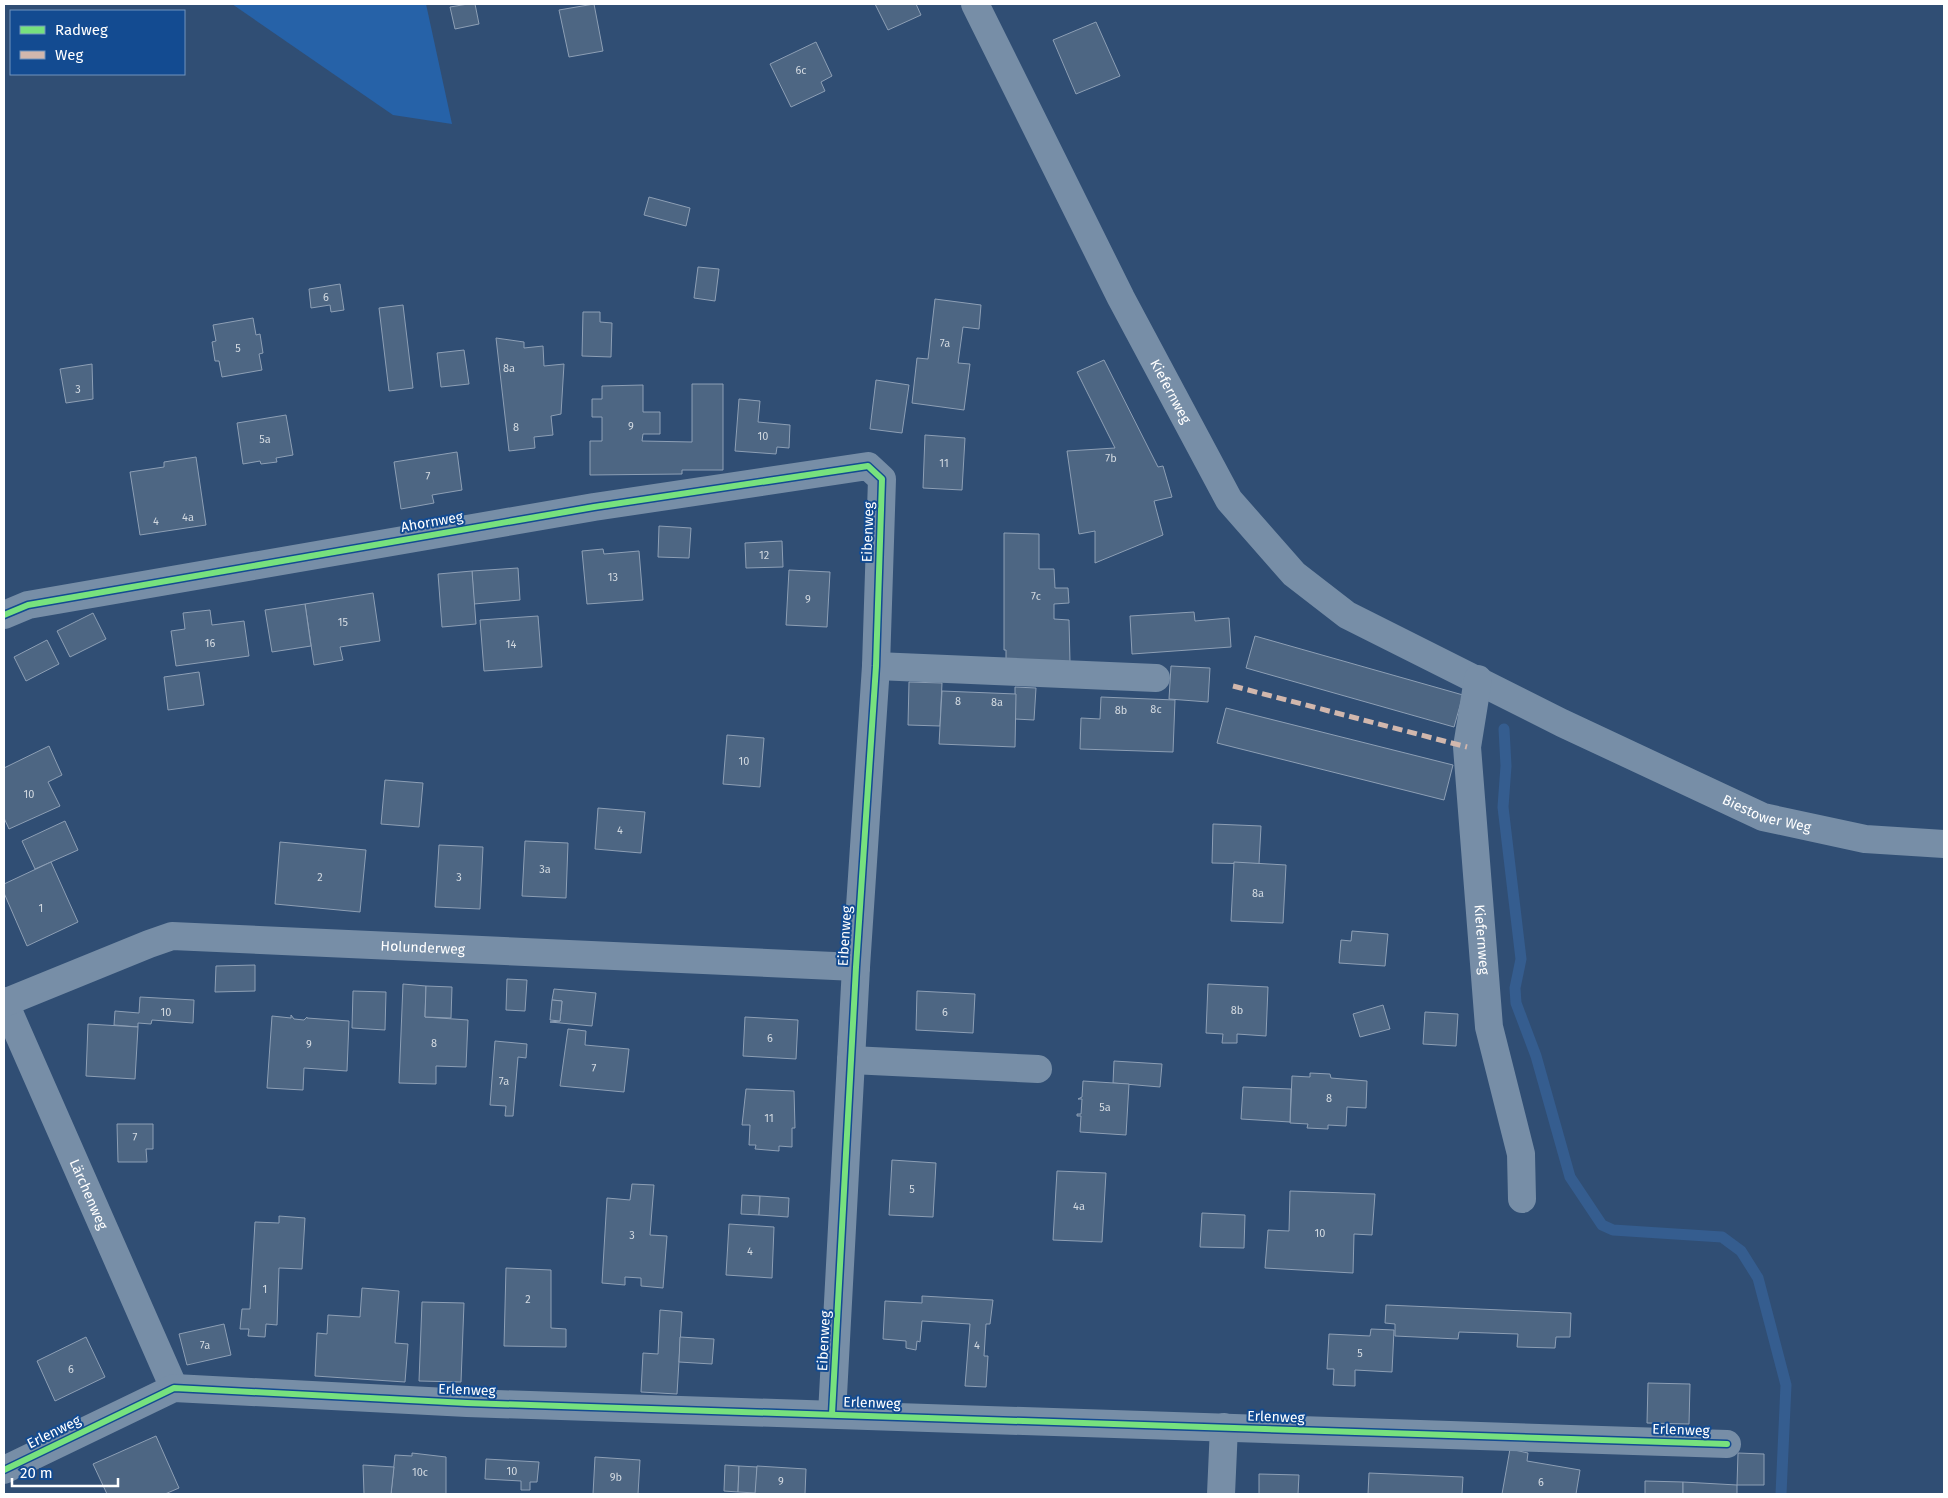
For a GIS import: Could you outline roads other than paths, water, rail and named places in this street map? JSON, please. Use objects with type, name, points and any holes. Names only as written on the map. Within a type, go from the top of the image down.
[{"type":"street","name":"Kiefernweg","points":[[975,4],[1121,298],[1229,500],[1294,574],[1347,615],[1599,740]]},
{"type":"street","name":"Ahornweg","points":[[4,615],[28,605],[227,570],[594,507],[868,466]]},
{"type":"street","name":"Eibenweg","points":[[832,1414],[856,967],[876,666],[882,479],[868,466]]},
{"type":"street","points":[[876,666],[1156,678]]},
{"type":"street","name":"Kiefernweg","points":[[1478,679],[1466,747],[1489,1027],[1521,1154],[1522,1199]]},
{"type":"street","name":"Biestower Weg","points":[[1599,740],[1763,817],[1865,839],[1944,844]]},
{"type":"street","name":"Holunderweg","points":[[4,1002],[172,936],[856,967]]},
{"type":"street","name":"Lärchenweg","points":[[4,1002],[174,1388]]},
{"type":"street","points":[[851,1060],[1038,1069]]},
{"type":"street","name":"Erlenweg","points":[[4,1470],[174,1388],[467,1403],[1727,1444]]},
{"type":"street","points":[[1221,1494],[1224,1427]]},
{"type":"waterway","points":[[1504,729],[1506,766],[1503,807],[1521,959],[1515,988],[1516,1003],[1536,1056],[1570,1177],[1602,1225],[1613,1230],[1722,1237],[1741,1251],[1758,1278],[1786,1385],[1781,1494]]}]
